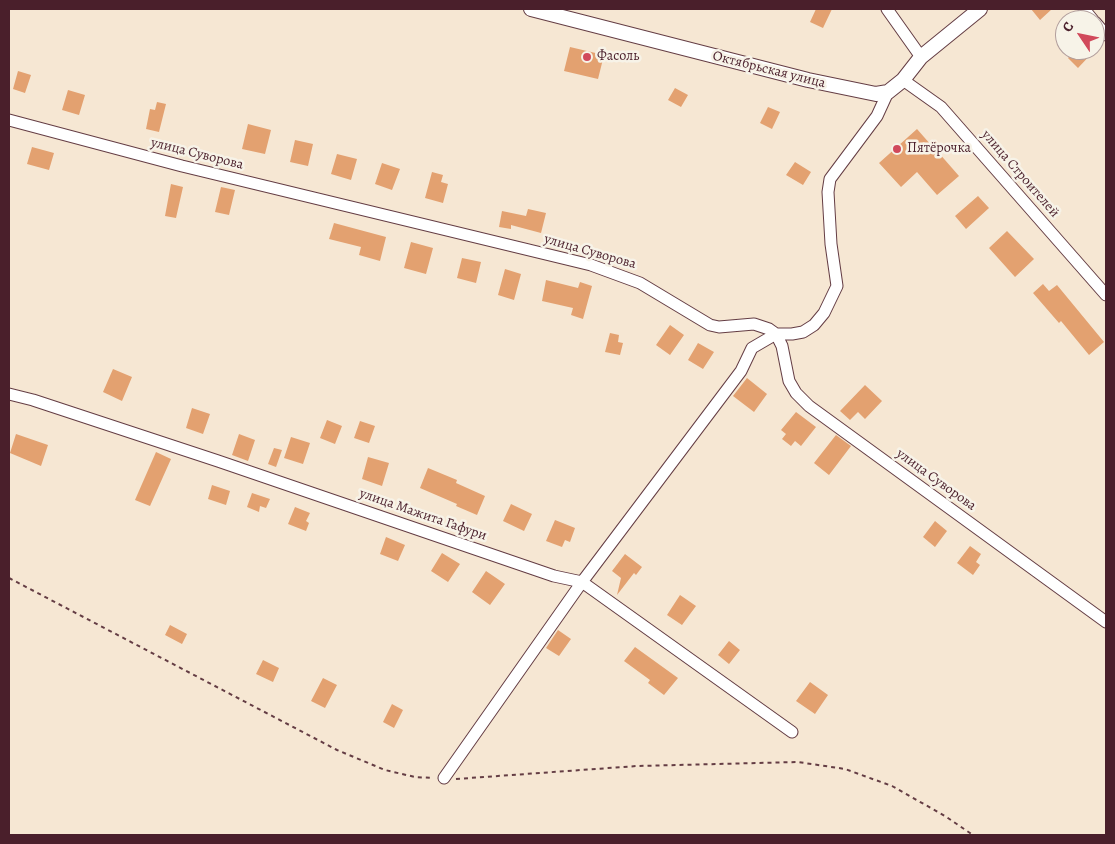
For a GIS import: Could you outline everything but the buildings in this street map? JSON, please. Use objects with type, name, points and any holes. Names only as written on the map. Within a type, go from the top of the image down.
[{"type":"street","name":"Октябрьская улица","points":[[531,9],[808,80],[876,94],[888,92]]},
{"type":"street","points":[[886,9],[921,57]]},
{"type":"street","points":[[444,778],[582,582],[741,371],[752,348],[776,334],[803,332],[814,325],[824,313],[837,286],[831,244],[828,198],[830,179],[877,116],[888,92],[903,80],[921,57],[980,9]]},
{"type":"street","name":"улица Строителей","points":[[903,80],[941,107],[1106,295]]},
{"type":"street","name":"улица Суворова","points":[[9,120],[182,166],[591,266],[640,282],[710,325],[719,327],[754,324],[770,329],[776,334],[785,358],[789,381],[796,393],[808,406],[1106,622]]},
{"type":"street","name":"улица Мажита Гафури","points":[[9,394],[34,400],[218,461],[554,576],[582,582],[792,732]]},
{"type":"place","name":"Фасоль","points":[[587,57]]},
{"type":"place","name":"Пятёрочка","points":[[897,149]]}]
